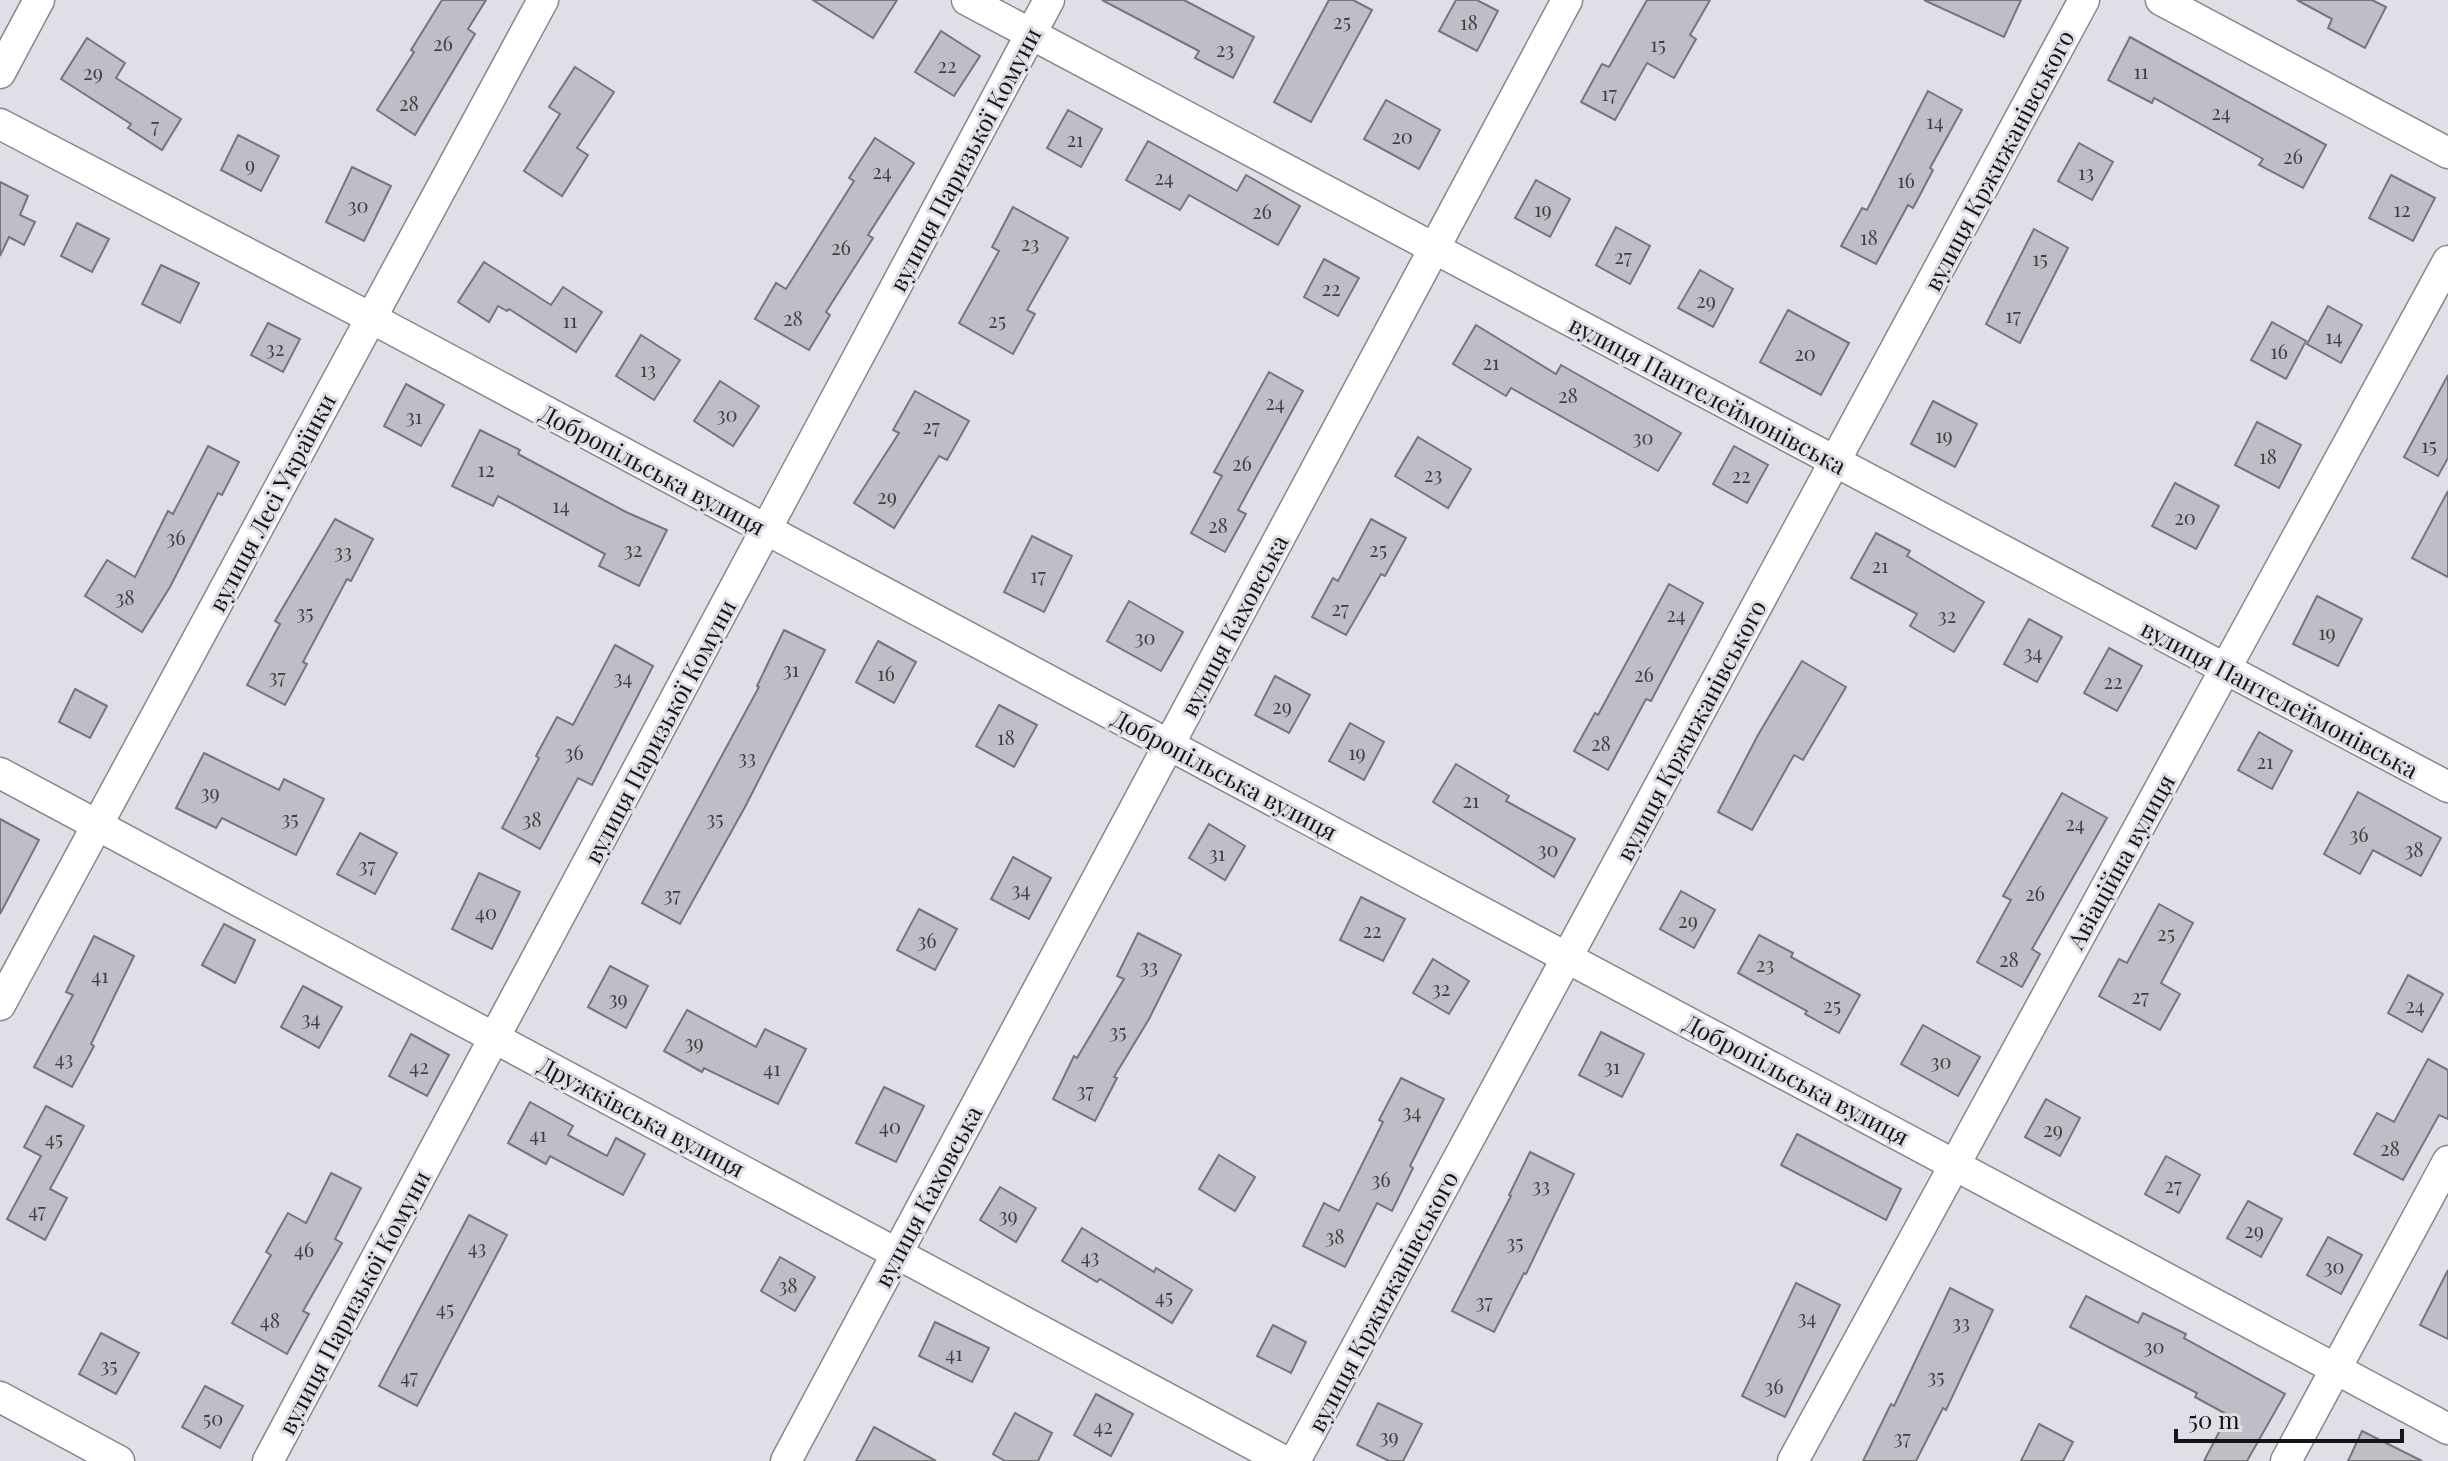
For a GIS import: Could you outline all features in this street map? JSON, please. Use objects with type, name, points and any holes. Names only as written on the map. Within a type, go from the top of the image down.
[{"type":"street","points":[[0,73],[39,0]]},
{"type":"street","name":"вулиця Лесі Українки","points":[[0,1005],[543,0]]},
{"type":"street","name":"вулиця Пантелеймонівська","points":[[967,0],[2448,787]]},
{"type":"street","name":"вулиця Паризької Комуни","points":[[268,1461],[1049,0]]},
{"type":"street","name":"вулиця Каховська","points":[[786,1461],[1567,0]]},
{"type":"street","name":"вулиця Кржижанівського","points":[[1295,1461],[2084,0]]},
{"type":"street","points":[[2161,0],[2448,153]]},
{"type":"street","name":"Добропільська вулиця","points":[[0,124],[371,318],[2448,1429]]},
{"type":"street","name":"Авіаційна вулиця","points":[[1793,1461],[2448,261]]},
{"type":"street","name":"Дружківська вулиця","points":[[0,773],[1284,1461]]},
{"type":"street","points":[[2286,1461],[2448,1161]]},
{"type":"street","points":[[0,1397],[119,1461]]},
{"type":"building","points":[[442,0],[486,0],[468,29],[475,34],[415,135],[377,110]]},
{"type":"building","points":[[813,0],[897,0],[873,38]]},
{"type":"building","points":[[1102,0],[1184,0],[1254,37],[1233,78],[1195,58],[1199,51]]},
{"type":"building","points":[[1329,0],[1353,0],[1372,10],[1311,122],[1274,102]]},
{"type":"building","points":[[1456,0],[1477,0],[1498,11],[1477,51],[1439,31]]},
{"type":"building","points":[[1647,0],[1710,0],[1690,35],[1696,39],[1674,78],[1647,63],[1615,120],[1581,102],[1602,64],[1609,67]]},
{"type":"building","points":[[1924,0],[2021,0],[2004,37]]},
{"type":"building","points":[[2297,0],[2372,0],[2386,7],[2365,48],[2328,28],[2332,19]]},
{"type":"building","points":[[941,31],[980,56],[954,96],[915,72]]},
{"type":"building","points":[[2130,37],[2326,145],[2303,188],[2259,165],[2263,159],[2154,98],[2152,103],[2108,80]]},
{"type":"building","points":[[87,38],[125,63],[116,78],[181,119],[162,150],[128,128],[131,124],[61,79]]},
{"type":"building","points":[[575,67],[614,92],[577,148],[588,155],[562,196],[524,171],[560,114],[549,107]]},
{"type":"building","points":[[1928,91],[1962,110],[1930,168],[1933,170],[1913,208],[1908,205],[1876,264],[1841,246],[1862,208],[1867,210]]},
{"type":"building","points":[[1386,100],[1440,130],[1419,169],[1364,139]]},
{"type":"building","points":[[1068,110],[1102,129],[1081,167],[1047,148]]},
{"type":"building","points":[[238,135],[279,156],[261,191],[221,170]]},
{"type":"building","points":[[875,138],[914,163],[868,235],[873,238],[826,312],[830,315],[809,350],[755,319],[776,283],[786,289],[854,181],[849,178]]},
{"type":"building","points":[[1148,141],[1237,191],[1246,175],[1300,206],[1278,245],[1189,195],[1180,210],[1126,180]]},
{"type":"building","points":[[2079,143],[2113,162],[2092,200],[2058,181]]},
{"type":"building","points":[[352,167],[391,186],[364,241],[326,222]]},
{"type":"building","points":[[2391,175],[2435,198],[2413,241],[2369,218]]},
{"type":"building","points":[[1536,180],[1570,199],[1550,237],[1515,218]]},
{"type":"building","points":[[0,182],[28,196],[20,215],[35,222],[24,245],[9,237],[0,256]]},
{"type":"building","points":[[1013,207],[1068,238],[1027,310],[1035,314],[1013,354],[959,323],[999,251],[992,247]]},
{"type":"building","points":[[77,223],[109,239],[92,272],[61,256]]},
{"type":"building","points":[[1616,227],[1650,246],[1630,284],[1596,265]]},
{"type":"building","points":[[2034,229],[2068,248],[2020,343],[1986,324]]},
{"type":"building","points":[[1324,259],[1359,278],[1338,316],[1304,297]]},
{"type":"building","points":[[484,262],[551,305],[563,287],[602,312],[576,352],[509,309],[507,311],[498,306],[489,322],[458,302]]},
{"type":"building","points":[[161,265],[199,283],[180,323],[142,304]]},
{"type":"building","points":[[1700,270],[1733,289],[1713,327],[1678,308]]},
{"type":"building","points":[[2328,306],[2362,325],[2341,363],[2307,344]]},
{"type":"building","points":[[1788,310],[1849,343],[1821,395],[1760,362]]},
{"type":"building","points":[[2272,322],[2306,341],[2286,379],[2251,360]]},
{"type":"building","points":[[268,323],[300,339],[283,372],[251,355]]},
{"type":"building","points":[[1476,325],[1556,374],[1561,365],[1681,433],[1658,471],[1511,388],[1506,396],[1453,364]]},
{"type":"building","points":[[641,335],[680,360],[654,400],[616,376]]},
{"type":"building","points":[[1269,372],[1303,391],[1238,510],[1246,514],[1225,552],[1191,533],[1222,476],[1214,472]]},
{"type":"building","points":[[2448,375],[2448,458],[2438,476],[2404,457]]},
{"type":"building","points":[[720,381],[759,406],[733,446],[694,421]]},
{"type":"building","points":[[406,384],[444,405],[421,446],[384,426]]},
{"type":"building","points":[[915,391],[969,421],[947,460],[939,456],[894,528],[854,503],[899,433],[893,430]]},
{"type":"building","points":[[1933,401],[1977,424],[1955,467],[1911,444]]},
{"type":"building","points":[[2257,422],[2301,445],[2279,488],[2235,465]]},
{"type":"building","points":[[480,430],[626,512],[667,530],[639,586],[599,566],[605,554],[498,496],[493,506],[452,486]]},
{"type":"building","points":[[1418,437],[1471,469],[1448,508],[1395,476]]},
{"type":"building","points":[[208,446],[239,462],[222,495],[218,493],[170,587],[142,632],[85,596],[107,560],[135,577],[168,511],[173,514]]},
{"type":"building","points":[[1734,446],[1768,465],[1747,503],[1713,484]]},
{"type":"building","points":[[2175,483],[2219,506],[2196,549],[2152,526]]},
{"type":"building","points":[[2448,491],[2448,577],[2412,558]]},
{"type":"building","points":[[335,519],[373,539],[351,581],[347,579],[303,662],[307,664],[285,705],[247,685],[280,624],[275,621]]},
{"type":"building","points":[[1371,519],[1406,538],[1346,635],[1312,617],[1333,578],[1338,581]]},
{"type":"building","points":[[1876,533],[1910,551],[1907,556],[1984,602],[1954,652],[1910,626],[1917,614],[1851,578]]},
{"type":"building","points":[[1032,536],[1072,556],[1044,612],[1004,592]]},
{"type":"building","points":[[1669,584],[1703,603],[1651,701],[1646,699],[1608,770],[1574,751],[1595,713],[1598,715]]},
{"type":"building","points":[[2317,596],[2362,619],[2338,666],[2293,644]]},
{"type":"building","points":[[1129,601],[1183,632],[1161,671],[1107,641]]},
{"type":"building","points":[[2029,619],[2062,637],[2037,682],[2004,664]]},
{"type":"building","points":[[784,630],[825,650],[745,807],[680,924],[642,903],[759,687]]},
{"type":"building","points":[[878,641],[916,662],[894,703],[856,682]]},
{"type":"building","points":[[615,645],[653,666],[592,785],[578,778],[540,849],[502,828],[557,717],[573,725]]},
{"type":"building","points":[[2109,648],[2142,666],[2117,711],[2084,693]]},
{"type":"building","points":[[1802,661],[1846,687],[1803,760],[1794,755],[1752,830],[1718,812],[1758,735]]},
{"type":"building","points":[[1275,676],[1310,695],[1289,733],[1255,715]]},
{"type":"building","points":[[75,689],[107,706],[90,738],[59,722]]},
{"type":"building","points":[[999,705],[1037,725],[1014,767],[976,746]]},
{"type":"building","points":[[1350,723],[1384,742],[1364,780],[1329,761]]},
{"type":"building","points":[[2259,732],[2292,751],[2272,789],[2238,770]]},
{"type":"building","points":[[204,753],[279,790],[284,779],[324,799],[296,855],[222,818],[216,828],[176,808]]},
{"type":"building","points":[[1456,764],[1509,796],[1506,801],[1575,839],[1554,877],[1433,802]]},
{"type":"building","points":[[2358,792],[2441,838],[2421,876],[2373,850],[2360,874],[2324,854]]},
{"type":"building","points":[[2062,793],[2107,818],[2032,949],[2040,954],[2022,987],[1977,962],[2011,900],[2003,896]]},
{"type":"building","points":[[0,819],[39,840],[0,914]]},
{"type":"building","points":[[1209,824],[1245,846],[1225,880],[1189,858]]},
{"type":"building","points":[[360,833],[397,853],[375,894],[337,874]]},
{"type":"building","points":[[1013,857],[1051,878],[1029,919],[991,899]]},
{"type":"building","points":[[479,873],[520,892],[492,949],[452,929]]},
{"type":"building","points":[[1681,891],[1715,910],[1694,948],[1660,929]]},
{"type":"building","points":[[1361,897],[1405,919],[1383,961],[1340,940]]},
{"type":"building","points":[[2159,904],[2193,923],[2161,983],[2180,994],[2160,1030],[2099,996],[2119,959],[2127,963]]},
{"type":"building","points":[[919,909],[957,929],[935,970],[897,950]]},
{"type":"building","points":[[224,924],[255,940],[235,983],[202,965]]},
{"type":"building","points":[[1138,933],[1181,955],[1149,1019],[1114,1077],[1117,1078],[1095,1121],[1053,1099],[1074,1056],[1077,1058],[1124,979],[1117,976]]},
{"type":"building","points":[[1759,935],[1793,953],[1791,957],[1860,995],[1839,1033],[1805,1014],[1807,1011],[1738,973]]},
{"type":"building","points":[[94,936],[134,956],[72,1087],[34,1067],[73,995],[66,992]]},
{"type":"building","points":[[1433,959],[1469,981],[1449,1014],[1413,993]]},
{"type":"building","points":[[610,966],[648,986],[626,1028],[588,1007]]},
{"type":"building","points":[[2408,975],[2443,994],[2422,1032],[2388,1013]]},
{"type":"building","points":[[303,986],[342,1007],[319,1048],[281,1027]]},
{"type":"building","points":[[687,1010],[756,1047],[765,1029],[806,1049],[778,1104],[704,1068],[702,1072],[664,1051]]},
{"type":"building","points":[[1923,1025],[1980,1057],[1958,1096],[1901,1064]]},
{"type":"building","points":[[1601,1032],[1644,1054],[1622,1097],[1579,1075]]},
{"type":"building","points":[[411,1034],[449,1055],[427,1096],[389,1076]]},
{"type":"building","points":[[2428,1059],[2448,1070],[2448,1119],[2439,1115],[2403,1180],[2354,1154],[2377,1113],[2394,1122]]},
{"type":"building","points":[[1401,1078],[1444,1099],[1410,1166],[1413,1168],[1392,1211],[1377,1203],[1345,1267],[1303,1246],[1324,1203],[1339,1211]]},
{"type":"building","points":[[884,1087],[924,1106],[896,1162],[856,1143]]},
{"type":"building","points":[[2046,1099],[2080,1118],[2060,1156],[2025,1137]]},
{"type":"building","points":[[530,1102],[573,1126],[568,1135],[607,1156],[616,1138],[645,1154],[623,1195],[550,1156],[546,1164],[508,1143]]},
{"type":"building","points":[[46,1106],[84,1126],[50,1189],[67,1198],[45,1240],[7,1219],[41,1156],[24,1147]]},
{"type":"building","points":[[1797,1134],[1901,1189],[1886,1220],[1781,1165]]},
{"type":"building","points":[[1530,1152],[1574,1174],[1494,1332],[1452,1311]]},
{"type":"building","points":[[1219,1155],[1255,1177],[1235,1211],[1199,1189]]},
{"type":"building","points":[[2166,1156],[2200,1175],[2179,1213],[2145,1194]]},
{"type":"building","points":[[331,1173],[361,1188],[335,1239],[342,1243],[303,1311],[309,1314],[287,1354],[232,1323],[271,1255],[266,1252],[288,1213],[306,1223]]},
{"type":"building","points":[[1000,1187],[1036,1208],[1016,1242],[980,1220]]},
{"type":"building","points":[[2248,1201],[2282,1219],[2261,1257],[2227,1238]]},
{"type":"building","points":[[469,1215],[507,1235],[417,1406],[379,1386]]},
{"type":"building","points":[[1082,1228],[1154,1272],[1156,1268],[1192,1290],[1172,1323],[1100,1279],[1097,1282],[1062,1261]]},
{"type":"building","points":[[2328,1237],[2362,1255],[2341,1294],[2307,1275]]},
{"type":"building","points":[[780,1257],[815,1277],[795,1311],[761,1291]]},
{"type":"building","points":[[2448,1270],[2448,1339],[2420,1325]]},
{"type":"building","points":[[1796,1283],[1840,1305],[1785,1417],[1742,1396]]},
{"type":"building","points":[[1950,1288],[1993,1310],[1946,1410],[1943,1408],[1916,1461],[1863,1461],[1891,1404],[1894,1406]]},
{"type":"building","points":[[2086,1296],[2138,1323],[2143,1313],[2186,1334],[2184,1338],[2285,1394],[2247,1461],[2204,1461],[2228,1415],[2195,1397],[2197,1393],[2070,1327]]},
{"type":"building","points":[[935,1322],[989,1348],[972,1382],[919,1356]]},
{"type":"building","points":[[1273,1325],[1306,1342],[1291,1373],[1257,1356]]},
{"type":"building","points":[[101,1333],[139,1353],[116,1394],[79,1374]]},
{"type":"building","points":[[205,1386],[243,1406],[220,1448],[182,1427]]},
{"type":"building","points":[[1096,1394],[1133,1414],[1111,1456],[1074,1435]]},
{"type":"building","points":[[1378,1403],[1422,1424],[1403,1461],[1389,1461],[1357,1445]]},
{"type":"building","points":[[1015,1413],[1052,1433],[1038,1461],[1005,1461],[993,1454]]},
{"type":"building","points":[[2039,1424],[2073,1442],[2063,1461],[2021,1461]]},
{"type":"building","points":[[874,1427],[936,1461],[856,1461]]},
{"type":"building","points":[[2362,1431],[2422,1461],[2348,1461]]}]
